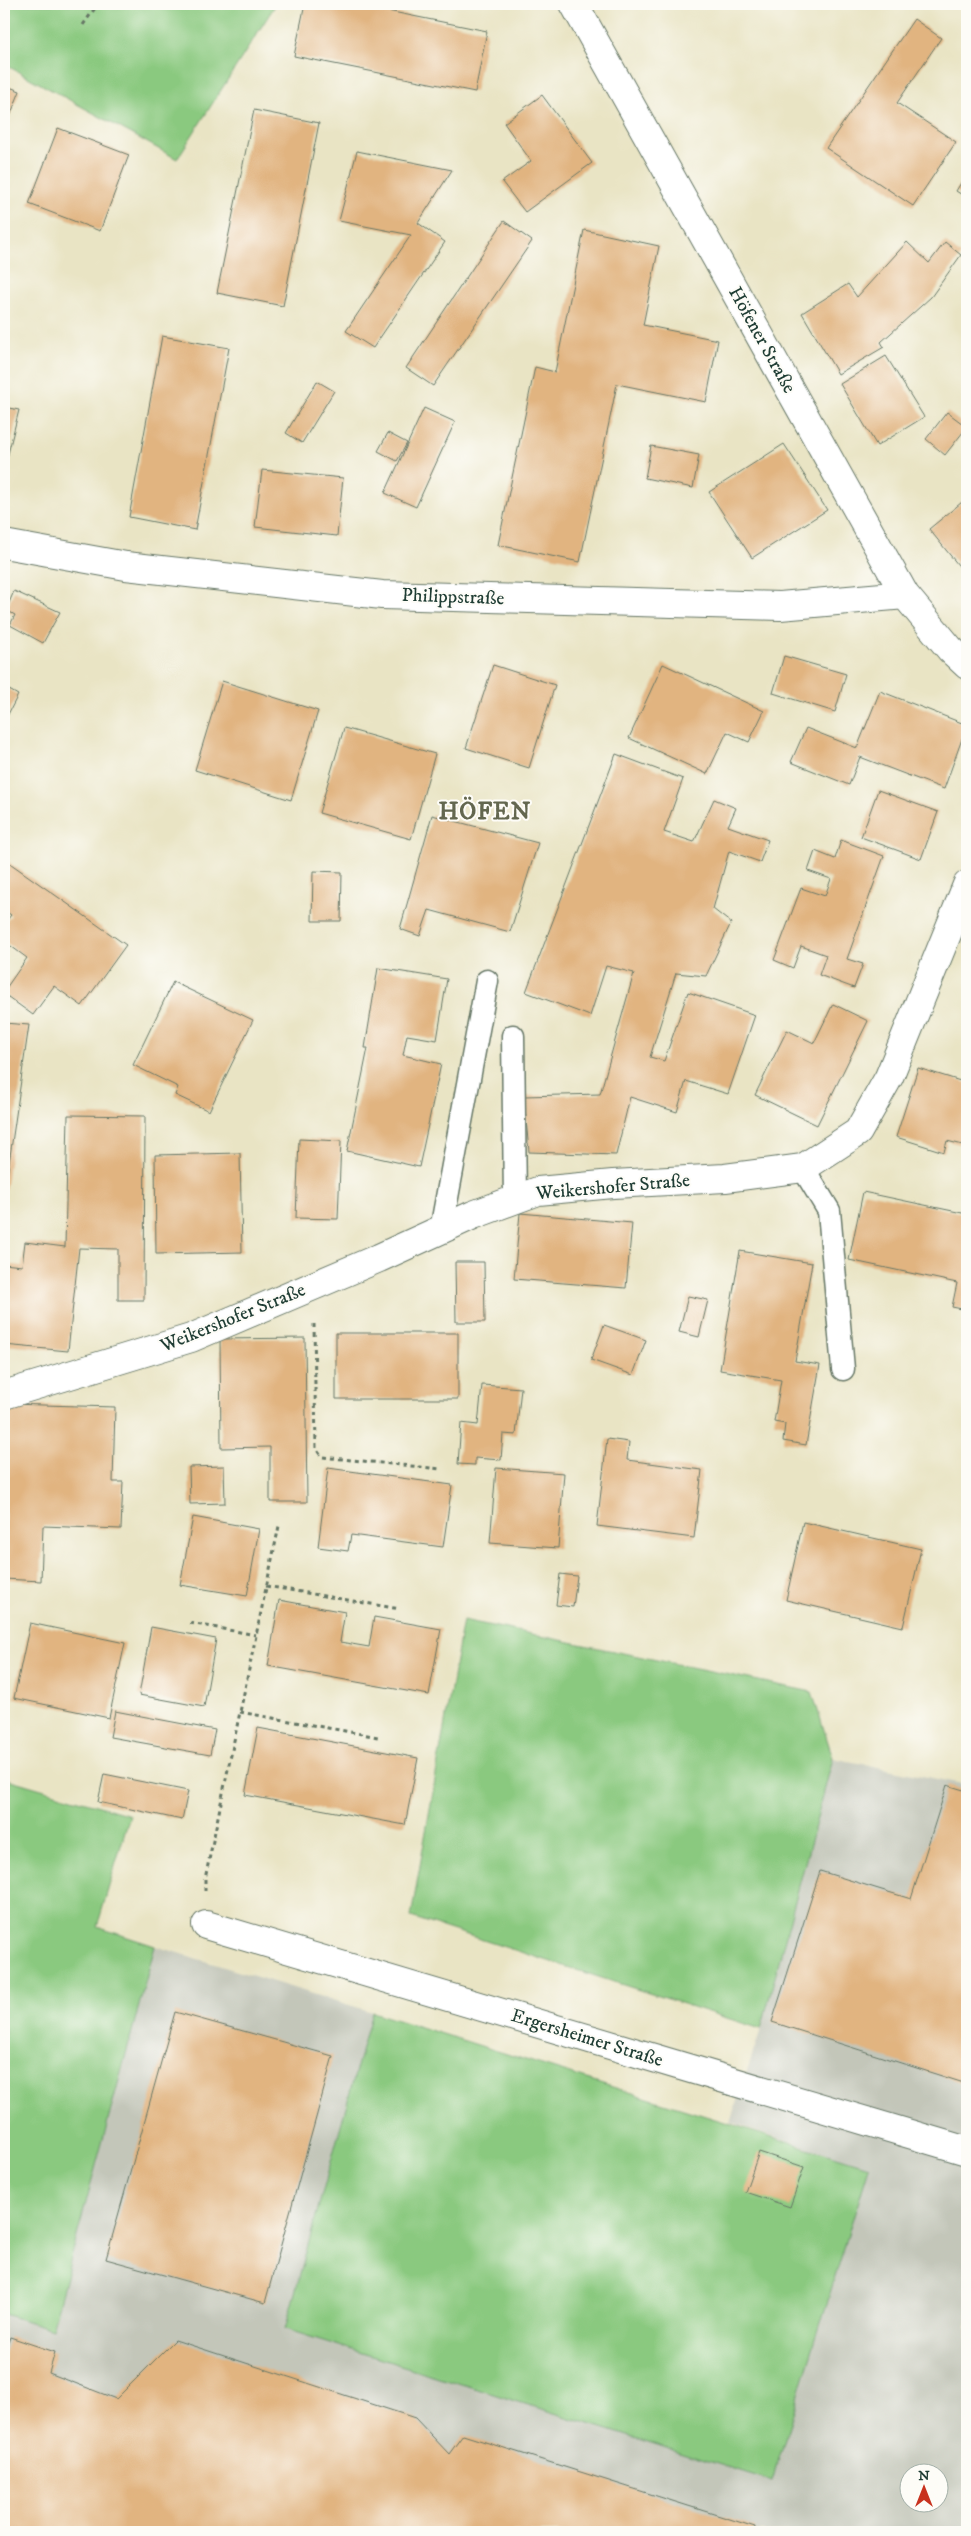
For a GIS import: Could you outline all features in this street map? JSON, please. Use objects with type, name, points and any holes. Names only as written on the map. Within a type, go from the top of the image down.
[{"type":"street","name":"Höfener Straße","points":[[574,4],[905,594],[950,650],[967,664]]},
{"type":"street","name":"Philippstraße","points":[[4,544],[126,566],[382,594],[780,606],[905,594]]},
{"type":"street","name":"Weikershofer Straße","points":[[4,1395],[191,1338],[441,1230],[538,1191],[613,1184],[725,1178],[803,1168],[858,1132],[889,1077],[967,884]]},
{"type":"street","name":"Ergersheimer Straße","points":[[206,1925],[967,2151]]},
{"type":"lane","points":[[441,1230],[487,981]]},
{"type":"lane","points":[[513,1036],[515,1200]]},
{"type":"lane","points":[[803,1168],[829,1211],[843,1369]]},
{"type":"path","points":[[83,25],[98,4]]},
{"type":"path","points":[[314,1286],[316,1449],[322,1457],[441,1470]]},
{"type":"path","points":[[206,1925],[205,1878],[279,1526]]},
{"type":"path","points":[[266,1586],[400,1609]]},
{"type":"path","points":[[190,1623],[256,1635]]},
{"type":"path","points":[[240,1712],[378,1737]]},
{"type":"shaded area","points":[[833,1758],[967,1785],[967,2532],[4,2532],[4,2314],[52,2328],[155,1946],[372,2012],[285,2329],[869,2167],[730,2122],[761,2029]]},
{"type":"green space","points":[[4,4],[276,4],[177,159],[4,64]]},
{"type":"green space","points":[[463,1620],[812,1692],[833,1758],[761,2029],[411,1917]]},
{"type":"green space","points":[[4,1778],[130,1815],[97,1927],[155,1946],[52,2329],[4,2314]]},
{"type":"green space","points":[[372,2012],[869,2167],[772,2481],[285,2329]]},
{"type":"building","points":[[305,4],[353,4],[487,31],[475,92],[294,56]]},
{"type":"building","points":[[914,19],[941,38],[897,103],[956,142],[913,206],[826,148]]},
{"type":"building","points":[[4,85],[20,91],[4,131]]},
{"type":"building","points":[[542,95],[592,163],[525,212],[502,182],[531,161],[504,123]]},
{"type":"building","points":[[254,110],[319,123],[283,306],[217,293]]},
{"type":"building","points":[[58,128],[129,155],[100,231],[29,204]]},
{"type":"building","points":[[357,151],[452,170],[418,223],[445,242],[373,348],[346,331],[411,235],[339,221]]},
{"type":"building","points":[[967,173],[967,198],[956,191]]},
{"type":"building","points":[[504,221],[532,241],[433,386],[406,368]]},
{"type":"building","points":[[584,230],[659,246],[643,325],[718,340],[706,402],[617,384],[580,562],[498,545],[535,367],[555,372]]},
{"type":"building","points":[[907,242],[929,263],[945,242],[961,255],[931,297],[881,342],[884,347],[838,374],[802,313],[848,284],[857,297]]},
{"type":"building","points":[[162,336],[229,348],[195,530],[129,517]]},
{"type":"building","points":[[886,356],[924,417],[877,446],[840,384]]},
{"type":"building","points":[[317,381],[334,391],[302,443],[286,433]]},
{"type":"building","points":[[4,407],[19,410],[4,470]]},
{"type":"building","points":[[424,408],[455,422],[416,507],[385,493]]},
{"type":"building","points":[[947,412],[967,427],[945,455],[926,439]]},
{"type":"building","points":[[388,433],[407,443],[397,461],[378,451]]},
{"type":"building","points":[[784,444],[827,510],[752,558],[709,492]]},
{"type":"building","points":[[651,446],[699,455],[693,488],[645,478]]},
{"type":"building","points":[[262,470],[343,478],[337,536],[255,527]]},
{"type":"building","points":[[967,498],[967,576],[929,529]]},
{"type":"building","points":[[14,591],[60,612],[43,643],[10,625],[15,615],[6,610]]},
{"type":"building","points":[[784,656],[846,674],[835,712],[773,693]]},
{"type":"building","points":[[663,664],[764,711],[749,742],[727,732],[707,774],[629,738]]},
{"type":"building","points":[[493,665],[555,685],[529,768],[466,748]]},
{"type":"building","points":[[222,681],[318,711],[291,800],[195,770]]},
{"type":"building","points":[[4,687],[18,695],[4,722]]},
{"type":"building","points":[[880,691],[967,725],[944,789],[860,757],[849,785],[791,762],[806,728],[857,748]]},
{"type":"building","points":[[344,728],[435,754],[411,839],[319,813]]},
{"type":"building","points":[[616,754],[683,779],[664,832],[694,842],[714,799],[736,808],[728,826],[768,840],[760,862],[729,851],[713,909],[731,923],[706,976],[676,973],[650,1057],[664,1061],[688,992],[755,1015],[728,1094],[686,1081],[677,1112],[630,1097],[616,1155],[529,1152],[524,1096],[600,1094],[634,973],[606,966],[590,1016],[526,992]]},
{"type":"building","points":[[878,790],[938,812],[921,859],[861,837]]},
{"type":"building","points":[[432,815],[538,843],[510,932],[429,910],[420,936],[400,929]]},
{"type":"building","points":[[841,840],[884,856],[847,959],[863,964],[854,988],[819,975],[826,955],[801,946],[793,968],[774,960],[801,888],[825,896],[831,879],[808,871],[815,851],[835,859]]},
{"type":"building","points":[[4,859],[126,945],[82,1006],[54,986],[33,1015],[4,994],[4,991],[27,958],[4,941],[4,924],[11,915],[4,910]]},
{"type":"building","points":[[313,871],[342,872],[341,921],[312,921]]},
{"type":"building","points":[[378,968],[447,979],[437,1040],[407,1035],[403,1055],[441,1064],[419,1167],[347,1151],[368,1048],[365,1048]]},
{"type":"building","points":[[173,982],[253,1020],[209,1111],[175,1095],[178,1087],[133,1065]]},
{"type":"building","points":[[833,1004],[868,1021],[817,1125],[755,1095],[787,1030],[814,1043]]},
{"type":"building","points":[[4,1023],[29,1025],[5,1191],[4,1191]]},
{"type":"building","points":[[918,1068],[967,1083],[967,1146],[947,1141],[944,1152],[896,1137]]},
{"type":"building","points":[[68,1115],[145,1116],[144,1300],[118,1300],[118,1249],[79,1248],[68,1351],[4,1345],[4,1264],[22,1266],[25,1242],[65,1247]]},
{"type":"building","points":[[299,1139],[341,1141],[338,1219],[296,1218]]},
{"type":"building","points":[[240,1153],[242,1252],[156,1254],[155,1155]]},
{"type":"building","points":[[863,1192],[967,1214],[967,1310],[952,1307],[957,1283],[849,1260]]},
{"type":"building","points":[[520,1213],[632,1223],[626,1288],[514,1279]]},
{"type":"building","points":[[740,1251],[812,1263],[795,1361],[820,1365],[806,1445],[783,1441],[785,1424],[774,1422],[781,1380],[720,1370]]},
{"type":"building","points":[[455,1262],[484,1262],[485,1322],[456,1322]]},
{"type":"building","points":[[688,1296],[708,1300],[699,1337],[679,1332]]},
{"type":"building","points":[[604,1325],[646,1340],[633,1375],[591,1360]]},
{"type":"building","points":[[336,1333],[458,1333],[458,1399],[336,1399]]},
{"type":"building","points":[[305,1338],[307,1502],[270,1502],[270,1447],[221,1448],[220,1339]]},
{"type":"building","points":[[482,1385],[521,1388],[516,1435],[503,1434],[501,1460],[475,1458],[475,1465],[458,1464],[461,1423],[478,1425]]},
{"type":"building","points":[[7,1404],[115,1407],[113,1482],[123,1482],[121,1529],[43,1526],[41,1581],[4,1579]]},
{"type":"building","points":[[607,1439],[629,1442],[627,1460],[702,1470],[694,1538],[597,1526]]},
{"type":"building","points":[[224,1466],[225,1503],[190,1504],[189,1467]]},
{"type":"building","points":[[328,1468],[452,1485],[443,1547],[351,1535],[348,1551],[318,1547]]},
{"type":"building","points":[[496,1468],[564,1473],[558,1548],[490,1543]]},
{"type":"building","points":[[193,1517],[259,1529],[247,1596],[180,1585]]},
{"type":"building","points":[[803,1522],[921,1549],[903,1627],[786,1600]]},
{"type":"building","points":[[560,1574],[577,1576],[573,1607],[556,1605]]},
{"type":"building","points":[[279,1600],[345,1612],[340,1642],[369,1647],[374,1617],[441,1629],[429,1695],[268,1666]]},
{"type":"building","points":[[30,1623],[125,1643],[109,1718],[14,1698]]},
{"type":"building","points":[[151,1627],[216,1639],[204,1707],[139,1695]]},
{"type":"building","points":[[115,1711],[215,1730],[210,1755],[110,1737]]},
{"type":"building","points":[[258,1728],[418,1758],[405,1825],[245,1795]]},
{"type":"building","points":[[104,1774],[188,1791],[182,1820],[98,1802]]},
{"type":"building","points":[[947,1785],[967,1791],[967,2084],[772,2022],[820,1871],[911,1899]]},
{"type":"building","points":[[175,2012],[333,2056],[265,2303],[106,2259]]},
{"type":"building","points":[[759,2152],[804,2167],[790,2207],[745,2192]]},
{"type":"building","points":[[10,2337],[55,2352],[49,2373],[116,2399],[175,2340],[415,2418],[449,2454],[463,2435],[755,2527],[754,2532],[4,2532],[4,2353]]},
{"type":"district","name":"HÖFEN","points":[[485,812]]}]
